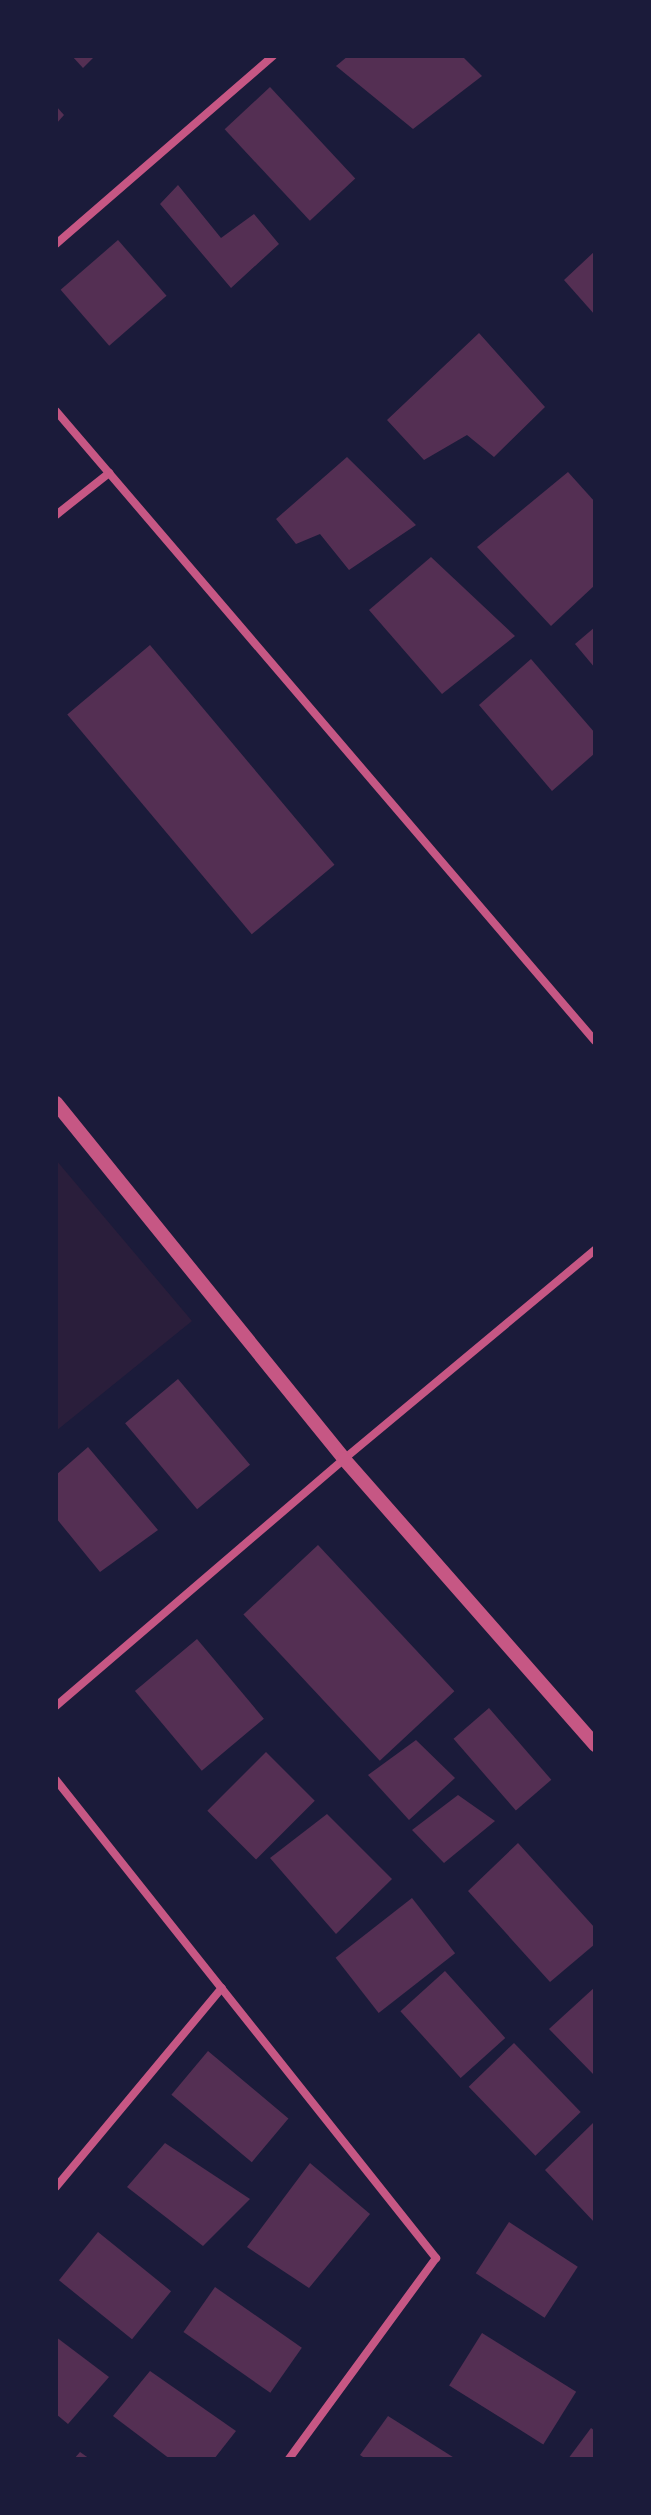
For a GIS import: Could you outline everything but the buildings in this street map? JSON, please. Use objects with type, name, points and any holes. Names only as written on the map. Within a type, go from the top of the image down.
[{"type":"street","points":[[56,244],[273,56]]},
{"type":"street","points":[[56,411],[595,1041]]},
{"type":"street","points":[[56,515],[109,473]]},
{"type":"street","points":[[56,1103],[344,1459],[595,1745]]},
{"type":"street","points":[[56,1706],[344,1459],[595,1250]]},
{"type":"street","points":[[56,1780],[436,2258],[289,2459]]},
{"type":"street","points":[[56,2187],[222,1988]]},
{"type":"shaded area","points":[[56,1160],[192,1321],[56,1431]]}]
